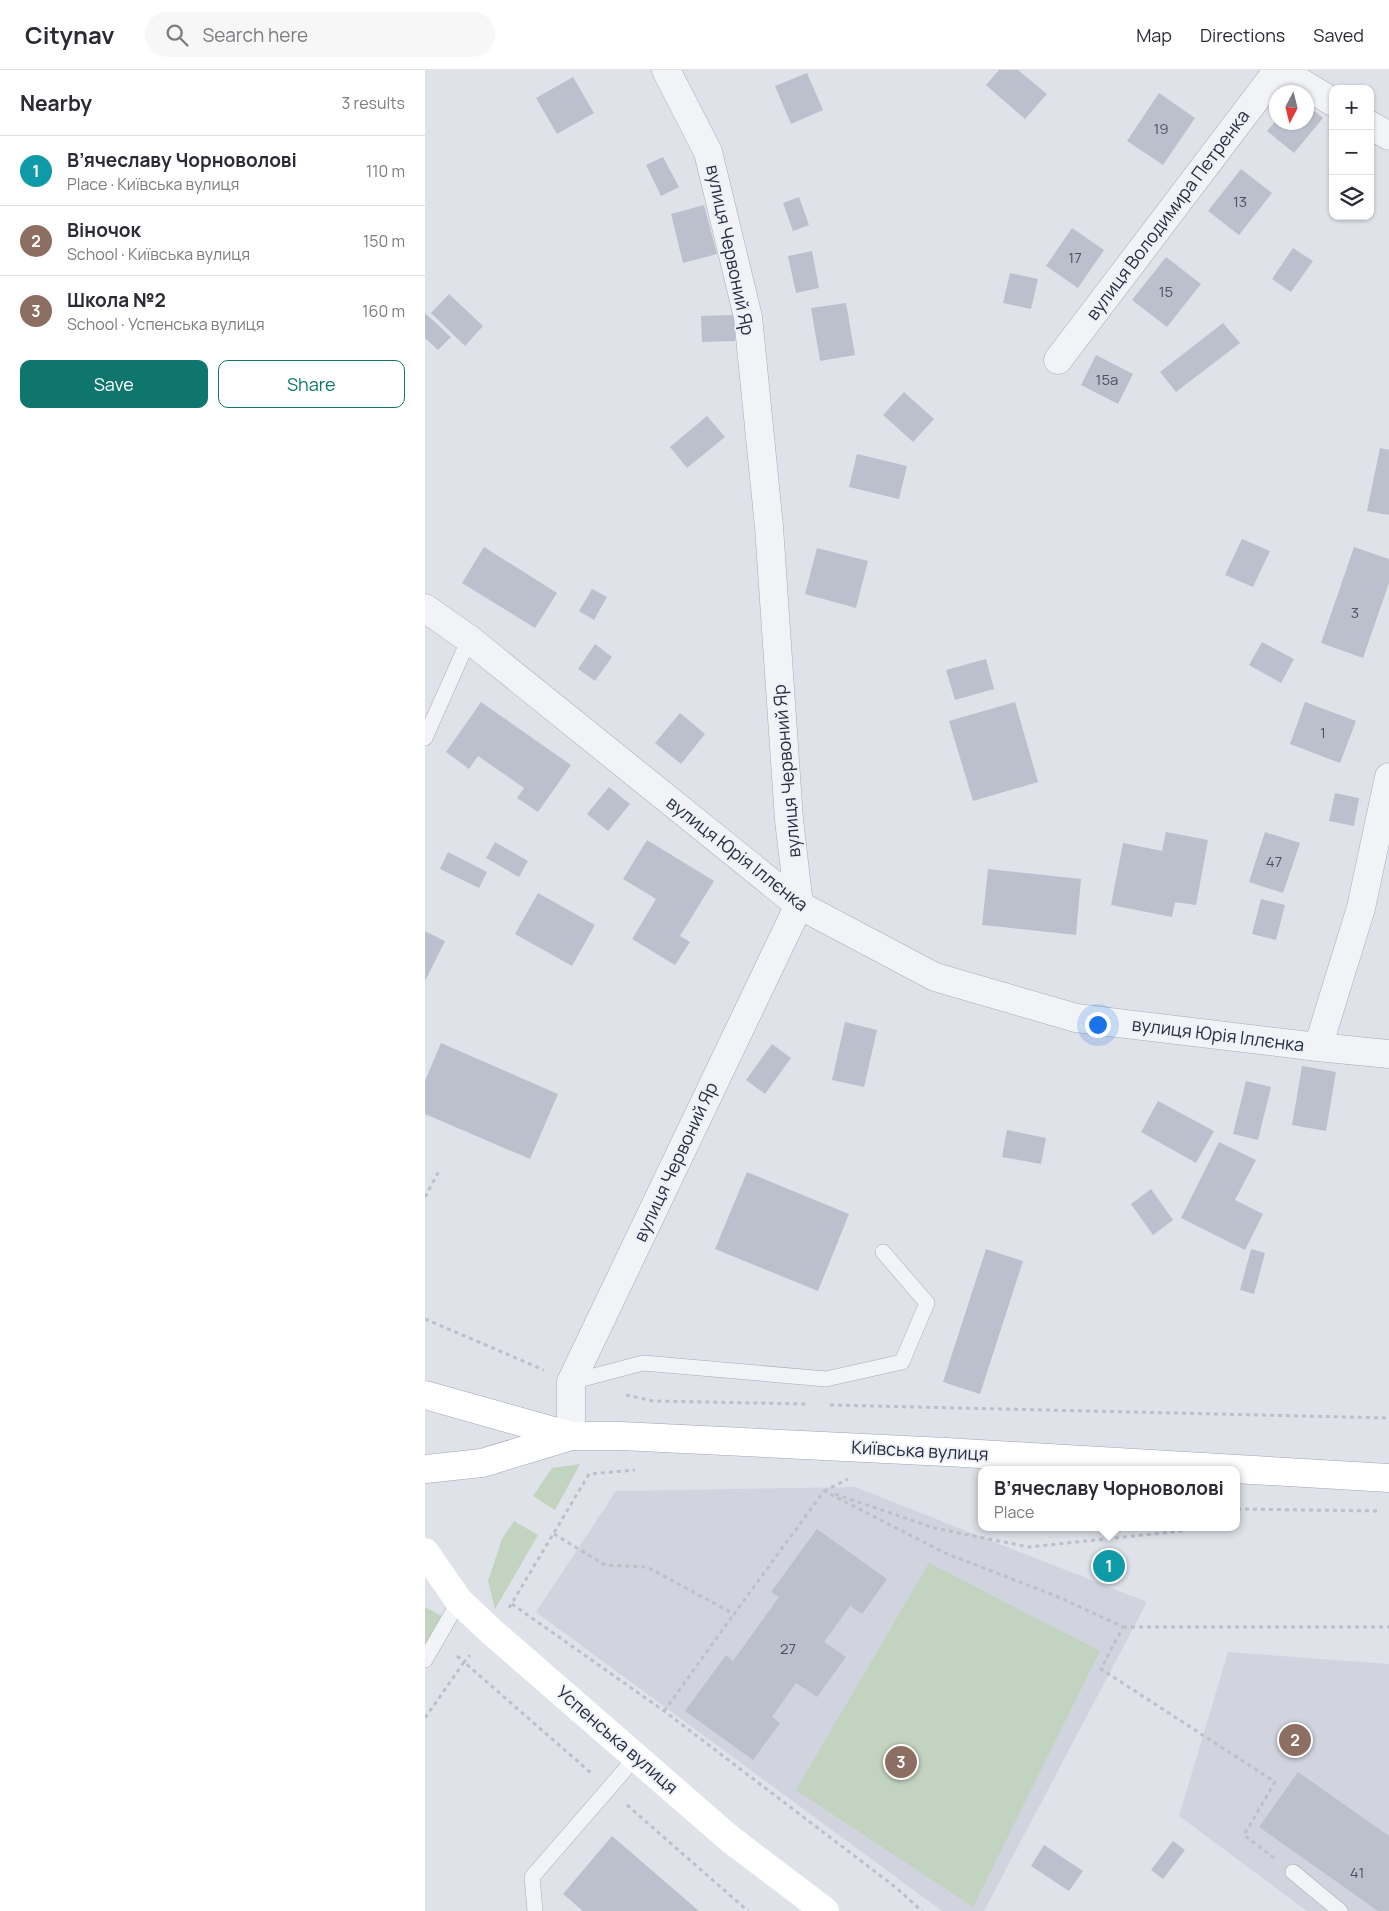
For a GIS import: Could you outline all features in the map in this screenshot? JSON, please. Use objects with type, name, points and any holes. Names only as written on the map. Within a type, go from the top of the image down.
[{"type":"main road","name":"Київська вулиця","points":[[425,1395],[571,1436],[956,1452],[1189,1466]]},
{"type":"main road","name":"Київська вулиця","points":[[425,1468],[482,1463],[571,1436]]},
{"type":"main road","name":"Київська вулиця","points":[[1240,1469],[1389,1478]]},
{"type":"main road","name":"Успенська вулиця","points":[[425,1552],[459,1601],[491,1632],[730,1839],[825,1911]]},
{"type":"street","name":"вулиця Червоний Яр","points":[[571,1436],[571,1382],[799,905],[789,820],[769,527],[747,317],[708,152],[666,70]]},
{"type":"street","name":"вулиця Володимира Петренка","points":[[1058,360],[1279,70],[1329,100]]},
{"type":"street","points":[[1374,127],[1389,136]]},
{"type":"street","name":"вулиця Юрія Іллєнка","points":[[425,608],[469,639],[799,905],[935,977],[1076,1018],[1389,1054]]},
{"type":"street","points":[[1318,1047],[1361,908],[1389,777]]},
{"type":"lane","points":[[425,738],[469,639]]},
{"type":"lane","points":[[571,1382],[643,1363],[826,1378],[902,1362],[927,1303],[883,1252]]},
{"type":"lane","points":[[425,1660],[459,1601]]},
{"type":"lane","points":[[535,1911],[533,1877],[636,1757]]},
{"type":"lane","points":[[1293,1872],[1340,1911]]},
{"type":"path","points":[[425,1197],[439,1171]]},
{"type":"path","points":[[425,1319],[571,1382]]},
{"type":"path","points":[[617,1392],[653,1401],[809,1404]]},
{"type":"path","points":[[829,1405],[1389,1418]]},
{"type":"path","points":[[425,1718],[464,1662],[491,1632],[512,1604],[589,1474],[638,1469]]},
{"type":"path","points":[[664,1710],[824,1491],[855,1475],[845,1474]]},
{"type":"path","points":[[824,1491],[934,1528],[1029,1546],[1182,1531]]},
{"type":"path","points":[[824,1491],[945,1553],[1061,1598],[1123,1627],[1389,1627]]},
{"type":"path","points":[[1240,1509],[1379,1511]]},
{"type":"path","points":[[554,1534],[605,1565],[647,1568],[734,1614]]},
{"type":"path","points":[[512,1604],[664,1710],[894,1886],[922,1911]]},
{"type":"path","points":[[1123,1627],[1101,1669],[1275,1782],[1244,1834],[1293,1872]]},
{"type":"path","points":[[456,1655],[748,1911]]},
{"type":"shaded area","points":[[855,1487],[1147,1602],[984,1911],[942,1911],[536,1612],[616,1491]]},
{"type":"shaded area","points":[[1228,1652],[1389,1664],[1389,1911],[1307,1911],[1179,1816]]},
{"type":"green space","points":[[580,1464],[555,1510],[533,1496],[552,1468]]},
{"type":"green space","points":[[514,1521],[538,1535],[495,1609],[488,1581],[502,1539]]},
{"type":"green space","points":[[929,1563],[1100,1651],[973,1907],[796,1790]]},
{"type":"green space","points":[[425,1607],[449,1620],[425,1660]]},
{"type":"building","points":[[999,70],[1018,70],[1047,94],[1025,119],[986,85]]},
{"type":"building","points":[[807,73],[823,110],[791,124],[775,86]]},
{"type":"building","points":[[573,77],[594,113],[557,134],[536,98]]},
{"type":"building","points":[[1159,93],[1195,118],[1163,165],[1127,141]]},
{"type":"building","points":[[1314,111],[1323,118],[1314,129]]},
{"type":"building","points":[[1269,129],[1313,130],[1294,153],[1267,131]]},
{"type":"building","points":[[663,157],[679,187],[661,196],[646,165]]},
{"type":"building","points":[[1241,169],[1272,193],[1239,235],[1208,211]]},
{"type":"building","points":[[799,197],[809,225],[793,231],[783,203]]},
{"type":"building","points":[[704,205],[717,254],[683,263],[671,214]]},
{"type":"building","points":[[1072,228],[1104,250],[1078,288],[1046,266]]},
{"type":"building","points":[[1293,248],[1313,261],[1291,292],[1272,279]]},
{"type":"building","points":[[812,251],[819,288],[796,293],[788,256]]},
{"type":"building","points":[[1166,257],[1201,284],[1167,327],[1132,300]]},
{"type":"building","points":[[1010,273],[1038,279],[1031,309],[1003,303]]},
{"type":"building","points":[[449,294],[483,326],[465,346],[431,313]]},
{"type":"building","points":[[846,303],[855,355],[820,361],[811,308]]},
{"type":"building","points":[[425,313],[451,337],[438,350],[425,338]]},
{"type":"building","points":[[735,315],[735,341],[702,342],[701,316]]},
{"type":"building","points":[[1223,323],[1240,343],[1176,392],[1160,372]]},
{"type":"building","points":[[1096,355],[1133,374],[1118,404],[1081,385]]},
{"type":"building","points":[[904,392],[934,419],[913,442],[883,415]]},
{"type":"building","points":[[707,416],[725,437],[687,468],[670,447]]},
{"type":"building","points":[[1380,448],[1389,450],[1389,515],[1367,511]]},
{"type":"building","points":[[857,454],[907,466],[899,499],[849,487]]},
{"type":"building","points":[[1242,539],[1270,551],[1253,587],[1225,575]]},
{"type":"building","points":[[484,547],[557,593],[535,628],[462,583]]},
{"type":"building","points":[[1354,547],[1389,559],[1389,583],[1363,658],[1321,643]]},
{"type":"building","points":[[817,548],[868,561],[856,608],[805,594]]},
{"type":"building","points":[[592,589],[607,597],[594,620],[579,611]]},
{"type":"building","points":[[1262,642],[1294,659],[1281,683],[1249,665]]},
{"type":"building","points":[[595,644],[612,657],[595,681],[578,669]]},
{"type":"building","points":[[986,659],[994,689],[955,700],[946,670]]},
{"type":"building","points":[[481,702],[571,765],[538,812],[517,798],[524,788],[478,756],[469,769],[446,752]]},
{"type":"building","points":[[1015,702],[1038,782],[973,801],[949,721]]},
{"type":"building","points":[[1305,702],[1356,721],[1340,763],[1290,744]]},
{"type":"building","points":[[680,713],[705,734],[681,764],[655,743]]},
{"type":"building","points":[[609,787],[630,804],[608,831],[587,814]]},
{"type":"building","points":[[1335,793],[1359,798],[1354,826],[1329,821]]},
{"type":"building","points":[[1166,832],[1208,840],[1196,905],[1175,902],[1172,917],[1111,905],[1123,843],[1162,851]]},
{"type":"building","points":[[1265,832],[1300,843],[1283,893],[1249,882]]},
{"type":"building","points":[[647,840],[714,881],[680,936],[690,942],[675,965],[632,939],[656,899],[623,879]]},
{"type":"building","points":[[495,842],[528,861],[519,877],[486,858]]},
{"type":"building","points":[[448,852],[487,872],[479,888],[440,869]]},
{"type":"building","points":[[988,869],[1081,879],[1076,935],[982,925]]},
{"type":"building","points":[[538,893],[595,925],[572,966],[515,934]]},
{"type":"building","points":[[1261,899],[1285,905],[1276,940],[1252,934]]},
{"type":"building","points":[[425,931],[445,941],[425,981]]},
{"type":"building","points":[[845,1022],[877,1030],[864,1087],[832,1080]]},
{"type":"building","points":[[441,1043],[558,1094],[530,1159],[425,1114],[425,1081]]},
{"type":"building","points":[[772,1044],[791,1058],[765,1094],[746,1080]]},
{"type":"building","points":[[1302,1066],[1336,1072],[1326,1131],[1292,1125]]},
{"type":"building","points":[[1246,1081],[1271,1087],[1258,1140],[1233,1134]]},
{"type":"building","points":[[1158,1101],[1214,1131],[1196,1163],[1141,1132]]},
{"type":"building","points":[[1007,1130],[1046,1138],[1041,1164],[1002,1157]]},
{"type":"building","points":[[1219,1142],[1256,1160],[1235,1200],[1263,1214],[1245,1250],[1181,1218]]},
{"type":"building","points":[[747,1172],[849,1214],[818,1291],[715,1249]]},
{"type":"building","points":[[1151,1189],[1173,1220],[1153,1235],[1131,1204]]},
{"type":"building","points":[[986,1249],[1023,1261],[980,1394],[943,1382]]},
{"type":"building","points":[[1251,1249],[1265,1253],[1254,1294],[1240,1290]]},
{"type":"building","points":[[817,1529],[887,1579],[862,1614],[850,1606],[824,1642],[846,1657],[817,1697],[796,1683],[772,1717],[780,1723],[753,1760],[685,1711],[726,1655],[733,1661],[779,1597],[771,1592]]},
{"type":"building","points":[[1298,1772],[1389,1836],[1389,1911],[1378,1911],[1259,1827]]},
{"type":"building","points":[[612,1836],[699,1911],[583,1911],[563,1894]]},
{"type":"building","points":[[1173,1841],[1185,1850],[1163,1879],[1151,1870]]},
{"type":"building","points":[[1044,1845],[1083,1871],[1069,1891],[1031,1866]]},
{"type":"place","name":"В’ячеславу Чорноволові","points":[[1109,1566]]},
{"type":"place","name":"Віночок","points":[[1295,1740]]},
{"type":"place","name":"Школа №2","points":[[901,1762]]}]
